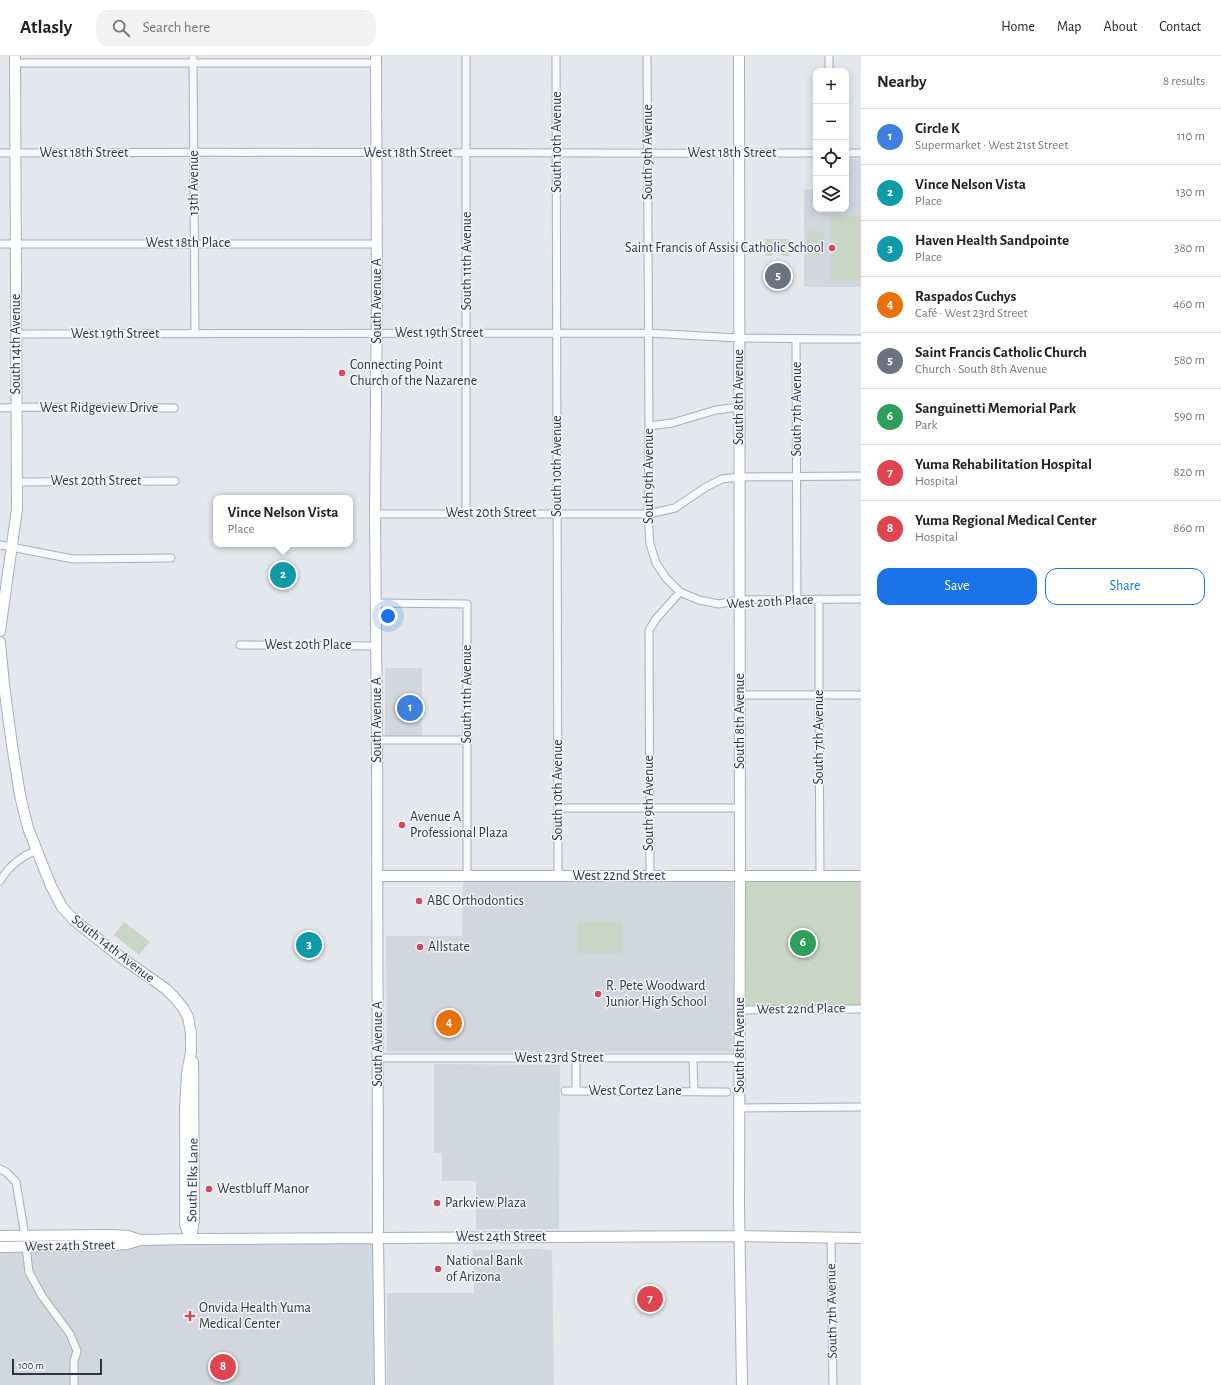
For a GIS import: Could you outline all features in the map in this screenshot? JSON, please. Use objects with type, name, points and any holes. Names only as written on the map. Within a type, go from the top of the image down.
[{"type":"street","name":"South 11th Avenue","points":[[466,56],[466,513]]},
{"type":"street","name":"South 10th Avenue","points":[[556,56],[558,876]]},
{"type":"street","name":"South 9th Avenue","points":[[647,56],[648,514],[650,544],[656,563],[666,578],[680,592],[656,619],[649,630],[650,876]]},
{"type":"street","name":"South 8th Avenue","points":[[738,56],[740,695],[739,1236],[742,1385]]},
{"type":"street","points":[[829,56],[829,68]]},
{"type":"street","name":"13th Avenue","points":[[193,59],[195,334]]},
{"type":"street","points":[[15,60],[376,60]]},
{"type":"street","name":"South 14th Avenue","points":[[0,631],[15,524],[17,482],[15,60]]},
{"type":"street","name":"South Avenue A","points":[[376,60],[377,334],[375,514],[380,1385]]},
{"type":"street","name":"West 18th Street","points":[[0,153],[813,153]]},
{"type":"street","points":[[849,153],[861,153]]},
{"type":"street","name":"West 18th Place","points":[[0,244],[377,244]]},
{"type":"street","name":"West 19th Street","points":[[16,334],[648,333],[738,338],[861,339]]},
{"type":"street","name":"South 7th Avenue","points":[[796,339],[798,599]]},
{"type":"street","points":[[649,426],[672,423],[716,410],[739,407]]},
{"type":"street","name":"West Ridgeview Drive","points":[[0,408],[174,408]]},
{"type":"street","name":"West 20th Street","points":[[375,514],[648,514],[676,508],[706,487],[722,479],[739,477],[861,476]]},
{"type":"street","name":"West 20th Street","points":[[17,482],[175,481]]},
{"type":"street","points":[[0,545],[73,559],[171,558]]},
{"type":"street","name":"West 20th Place","points":[[680,592],[699,600],[719,604],[739,600],[861,599]]},
{"type":"street","name":"South 7th Avenue","points":[[819,599],[820,876]]},
{"type":"street","name":"South 11th Avenue","points":[[376,603],[467,604],[468,875]]},
{"type":"street","name":"South 14th Avenue","points":[[0,642],[4,685],[20,795],[28,828],[58,900],[68,914],[119,956],[166,989],[183,1008],[188,1017]]},
{"type":"street","name":"West 20th Place","points":[[240,645],[376,646]]},
{"type":"street","points":[[740,695],[861,695]]},
{"type":"street","points":[[377,740],[467,740]]},
{"type":"street","points":[[559,808],[740,808]]},
{"type":"street","points":[[0,880],[23,856],[37,850]]},
{"type":"street","name":"West 22nd Street","points":[[377,876],[861,876]]},
{"type":"street","name":"West 22nd Place","points":[[740,1010],[861,1008]]},
{"type":"street","name":"South Elks Lane","points":[[188,1017],[191,1033],[191,1052],[194,1065],[194,1220],[191,1239]]},
{"type":"street","name":"West 23rd Street","points":[[378,1058],[740,1058]]},
{"type":"street","name":"West Cortez Lane","points":[[576,1058],[576,1091]]},
{"type":"street","name":"West Cortez Lane","points":[[694,1058],[694,1092]]},
{"type":"street","name":"West Cortez Lane","points":[[565,1091],[727,1092]]},
{"type":"street","points":[[740,1108],[861,1107]]},
{"type":"street","points":[[0,1169],[6,1172],[16,1182],[30,1272],[42,1296],[70,1334],[77,1351],[74,1361],[74,1385]]},
{"type":"street","name":"West 24th Street","points":[[0,1236],[111,1235],[128,1236],[140,1240]]},
{"type":"street","name":"West 24th Street","points":[[0,1247],[112,1246],[140,1240],[191,1239],[739,1236],[861,1238]]},
{"type":"street","name":"South 7th Avenue","points":[[831,1237],[833,1385]]},
{"type":"shaded area","name":"Saint Francis of Assisi Catholic School","points":[[849,159],[861,159],[861,287],[804,287],[804,189],[813,189],[813,212],[849,212]]},
{"type":"shaded area","points":[[385,668],[422,668],[422,740],[385,740]]},
{"type":"shaded area","name":"R. Pete Woodward Junior High School","points":[[733,881],[734,1052],[387,1052],[386,936],[462,936],[463,882]]},
{"type":"shaded area","points":[[434,1064],[560,1065],[559,1229],[476,1229],[476,1181],[442,1181],[442,1153],[434,1153]]},
{"type":"shaded area","name":"Onvida Health Yuma Medical Center","points":[[378,1238],[380,1385],[0,1385],[0,1246]]},
{"type":"shaded area","points":[[473,1250],[552,1250],[554,1385],[387,1385],[387,1293],[474,1293]]},
{"type":"green space","points":[[831,215],[861,215],[861,281],[831,281]]},
{"type":"green space","points":[[807,231],[824,232],[823,255],[807,255]]},
{"type":"green space","points":[[765,239],[789,239],[789,256],[783,256],[779,251],[775,252],[771,256],[765,256]]},
{"type":"green space","points":[[861,881],[861,1005],[746,1005],[745,882]]},
{"type":"green space","points":[[577,921],[623,921],[623,953],[577,953]]},
{"type":"green space","points":[[124,922],[150,942],[139,955],[114,935]]},
{"type":"place","name":"Saint Francis of Assisi Catholic School","points":[[832,248]]},
{"type":"place","name":"Saint Francis Catholic Church","points":[[778,276]]},
{"type":"place","name":"Connecting Point Church of the Nazarene","points":[[342,373]]},
{"type":"place","name":"Vince Nelson Vista","points":[[283,575]]},
{"type":"place","name":"Circle K","points":[[410,708]]},
{"type":"place","name":"Avenue A Professional Plaza","points":[[402,825]]},
{"type":"place","name":"ABC Orthodontics","points":[[419,901]]},
{"type":"place","name":"Sanguinetti Memorial Park","points":[[803,943]]},
{"type":"place","name":"Haven Health Sandpointe","points":[[309,945]]},
{"type":"place","name":"Allstate","points":[[420,947]]},
{"type":"place","name":"R. Pete Woodward Junior High School","points":[[598,994]]},
{"type":"place","name":"Raspados Cuchys","points":[[449,1023]]},
{"type":"place","name":"Westbluff Manor","points":[[209,1189]]},
{"type":"place","name":"Parkview Plaza","points":[[437,1203]]},
{"type":"place","name":"National Bank of Arizona","points":[[438,1269]]},
{"type":"place","name":"Yuma Rehabilitation Hospital","points":[[650,1299]]},
{"type":"place","name":"Onvida Health Yuma Medical Center","points":[[190,1316]]},
{"type":"place","name":"Yuma Regional Medical Center","points":[[223,1367]]}]
